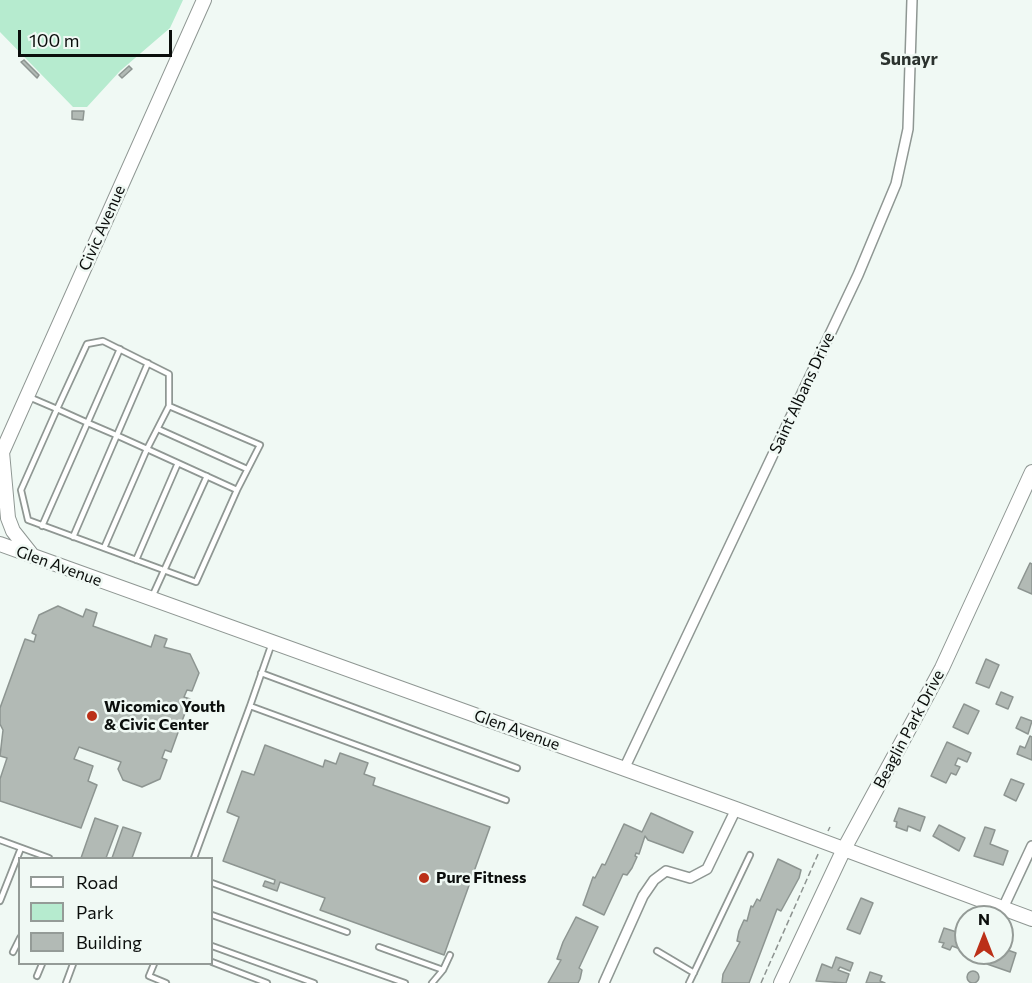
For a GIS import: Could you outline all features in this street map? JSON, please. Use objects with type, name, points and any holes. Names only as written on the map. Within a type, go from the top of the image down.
[{"type":"street","name":"Civic Avenue","points":[[1,454],[204,0]]},
{"type":"street","name":"Saint Albans Drive","points":[[624,769],[858,275],[896,184],[908,129],[912,0]]},
{"type":"street","points":[[1,454],[8,518],[13,531],[33,557]]},
{"type":"street","name":"Beaglin Park Drive","points":[[782,983],[844,849],[942,668],[1032,472]]},
{"type":"street","name":"Glen Avenue","points":[[0,544],[736,809],[992,905]]},
{"type":"street","points":[[604,983],[643,896],[654,880],[666,871],[690,878],[707,869],[736,809]]},
{"type":"street","points":[[1005,905],[1032,846]]},
{"type":"street","name":"Glen Avenue","points":[[1014,913],[1032,919]]},
{"type":"lane","points":[[104,548],[147,449],[170,406],[169,374],[103,341],[87,344],[21,490],[28,520],[196,582],[260,445],[170,406]]},
{"type":"lane","points":[[42,526],[120,349]]},
{"type":"lane","points":[[73,537],[148,363]]},
{"type":"lane","points":[[27,396],[237,490]]},
{"type":"lane","points":[[158,429],[247,469]]},
{"type":"lane","points":[[136,560],[178,463]]},
{"type":"lane","points":[[151,599],[207,476]]},
{"type":"lane","points":[[194,857],[272,642]]},
{"type":"lane","points":[[261,672],[517,768]]},
{"type":"lane","points":[[250,706],[506,800]]},
{"type":"lane","points":[[0,840],[46,857]]},
{"type":"lane","points":[[0,901],[21,848]]},
{"type":"lane","points":[[689,983],[750,855]]},
{"type":"lane","points":[[213,884],[347,932]]},
{"type":"lane","points":[[213,915],[405,983]]},
{"type":"lane","points":[[13,952],[18,942]]},
{"type":"lane","points":[[213,946],[314,983]]},
{"type":"lane","points":[[379,947],[443,970]]},
{"type":"lane","points":[[657,951],[694,973]]},
{"type":"lane","points":[[432,983],[443,970],[450,955]]},
{"type":"lane","points":[[213,962],[267,983]]},
{"type":"lane","points":[[37,976],[41,965]]},
{"type":"lane","points":[[66,983],[72,965]]},
{"type":"lane","points":[[153,965],[149,976],[166,983]]},
{"type":"path","points":[[760,983],[830,826]]},
{"type":"green space","points":[[0,0],[183,0],[170,28],[120,71],[87,107],[73,107],[0,32]]},
{"type":"building","points":[[24,60],[39,75],[37,78],[21,62]]},
{"type":"building","points":[[129,66],[132,69],[122,78],[119,75]]},
{"type":"building","points":[[72,111],[84,111],[83,120],[72,119]]},
{"type":"building","points":[[1030,563],[1032,564],[1032,594],[1018,588]]},
{"type":"building","name":"Wicomico Youth & Civic Center","points":[[58,606],[83,617],[86,609],[97,613],[93,626],[151,647],[155,635],[167,639],[164,647],[190,654],[199,673],[192,691],[187,690],[184,697],[190,699],[171,752],[165,750],[162,758],[167,760],[160,779],[142,787],[123,780],[118,769],[121,762],[79,747],[74,759],[93,766],[88,781],[97,785],[81,828],[0,801],[0,779],[7,758],[0,756],[3,730],[0,724],[0,708],[25,639],[34,642],[36,635],[32,633],[39,615]]},
{"type":"building","points":[[986,659],[999,665],[989,688],[976,683]]},
{"type":"building","points":[[1001,692],[1013,697],[1008,709],[996,704]]},
{"type":"building","points":[[964,704],[979,711],[968,734],[953,727]]},
{"type":"building","points":[[1021,717],[1032,721],[1028,734],[1016,728]]},
{"type":"building","points":[[1030,736],[1032,737],[1032,760],[1017,754],[1020,746],[1025,748]]},
{"type":"building","points":[[947,742],[971,753],[967,762],[958,758],[955,765],[960,767],[956,775],[951,773],[946,783],[931,776]]},
{"type":"building","points":[[265,745],[323,767],[325,760],[336,764],[340,753],[368,763],[364,774],[375,778],[373,785],[490,827],[444,955],[320,910],[325,898],[280,882],[277,891],[263,886],[265,881],[274,884],[275,880],[223,861],[239,817],[227,812],[242,771],[254,775]]},
{"type":"building","points":[[1011,779],[1024,784],[1016,801],[1004,795]]},
{"type":"building","points":[[899,808],[925,817],[920,831],[908,826],[907,831],[896,827],[897,822],[894,821]]},
{"type":"building","points":[[651,813],[693,832],[683,853],[648,840],[645,836],[639,854],[636,853],[637,857],[632,868],[627,875],[623,874],[604,915],[583,905],[593,877],[595,878],[602,864],[605,865],[624,824],[642,832]]},
{"type":"building","points":[[95,818],[118,826],[106,857],[81,857]]},
{"type":"building","points":[[939,825],[965,838],[959,851],[933,836]]},
{"type":"building","points":[[123,827],[141,833],[132,857],[112,857]]},
{"type":"building","points":[[985,827],[995,830],[990,844],[1008,851],[1003,865],[974,856]]},
{"type":"building","points":[[778,859],[801,870],[799,878],[781,911],[777,909],[749,983],[722,983],[723,974],[740,942],[737,941],[739,931],[744,920],[747,921],[751,906],[753,907],[757,899],[760,901]]},
{"type":"building","points":[[861,898],[873,903],[860,934],[847,929]]},
{"type":"building","points":[[576,917],[598,927],[579,968],[582,970],[580,979],[578,983],[548,983],[561,960],[557,959]]},
{"type":"building","points":[[944,928],[954,931],[954,947],[952,946],[950,950],[942,947],[944,943],[939,942]]},
{"type":"building","points":[[836,957],[853,963],[850,971],[840,967],[838,970],[849,974],[846,983],[816,981],[822,964],[832,968]]},
{"type":"building","points":[[990,965],[1012,965],[1010,972]]},
{"type":"building","points":[[975,971],[979,977],[975,983],[971,983],[967,975]]},
{"type":"building","points":[[870,972],[882,976],[880,981],[885,983],[866,983]]},
{"type":"place","name":"Wicomico Youth & Civic Center","points":[[92,716]]},
{"type":"place","name":"Pure Fitness","points":[[424,878]]},
{"type":"district","name":"Sunayr","points":[[909,59]]}]
